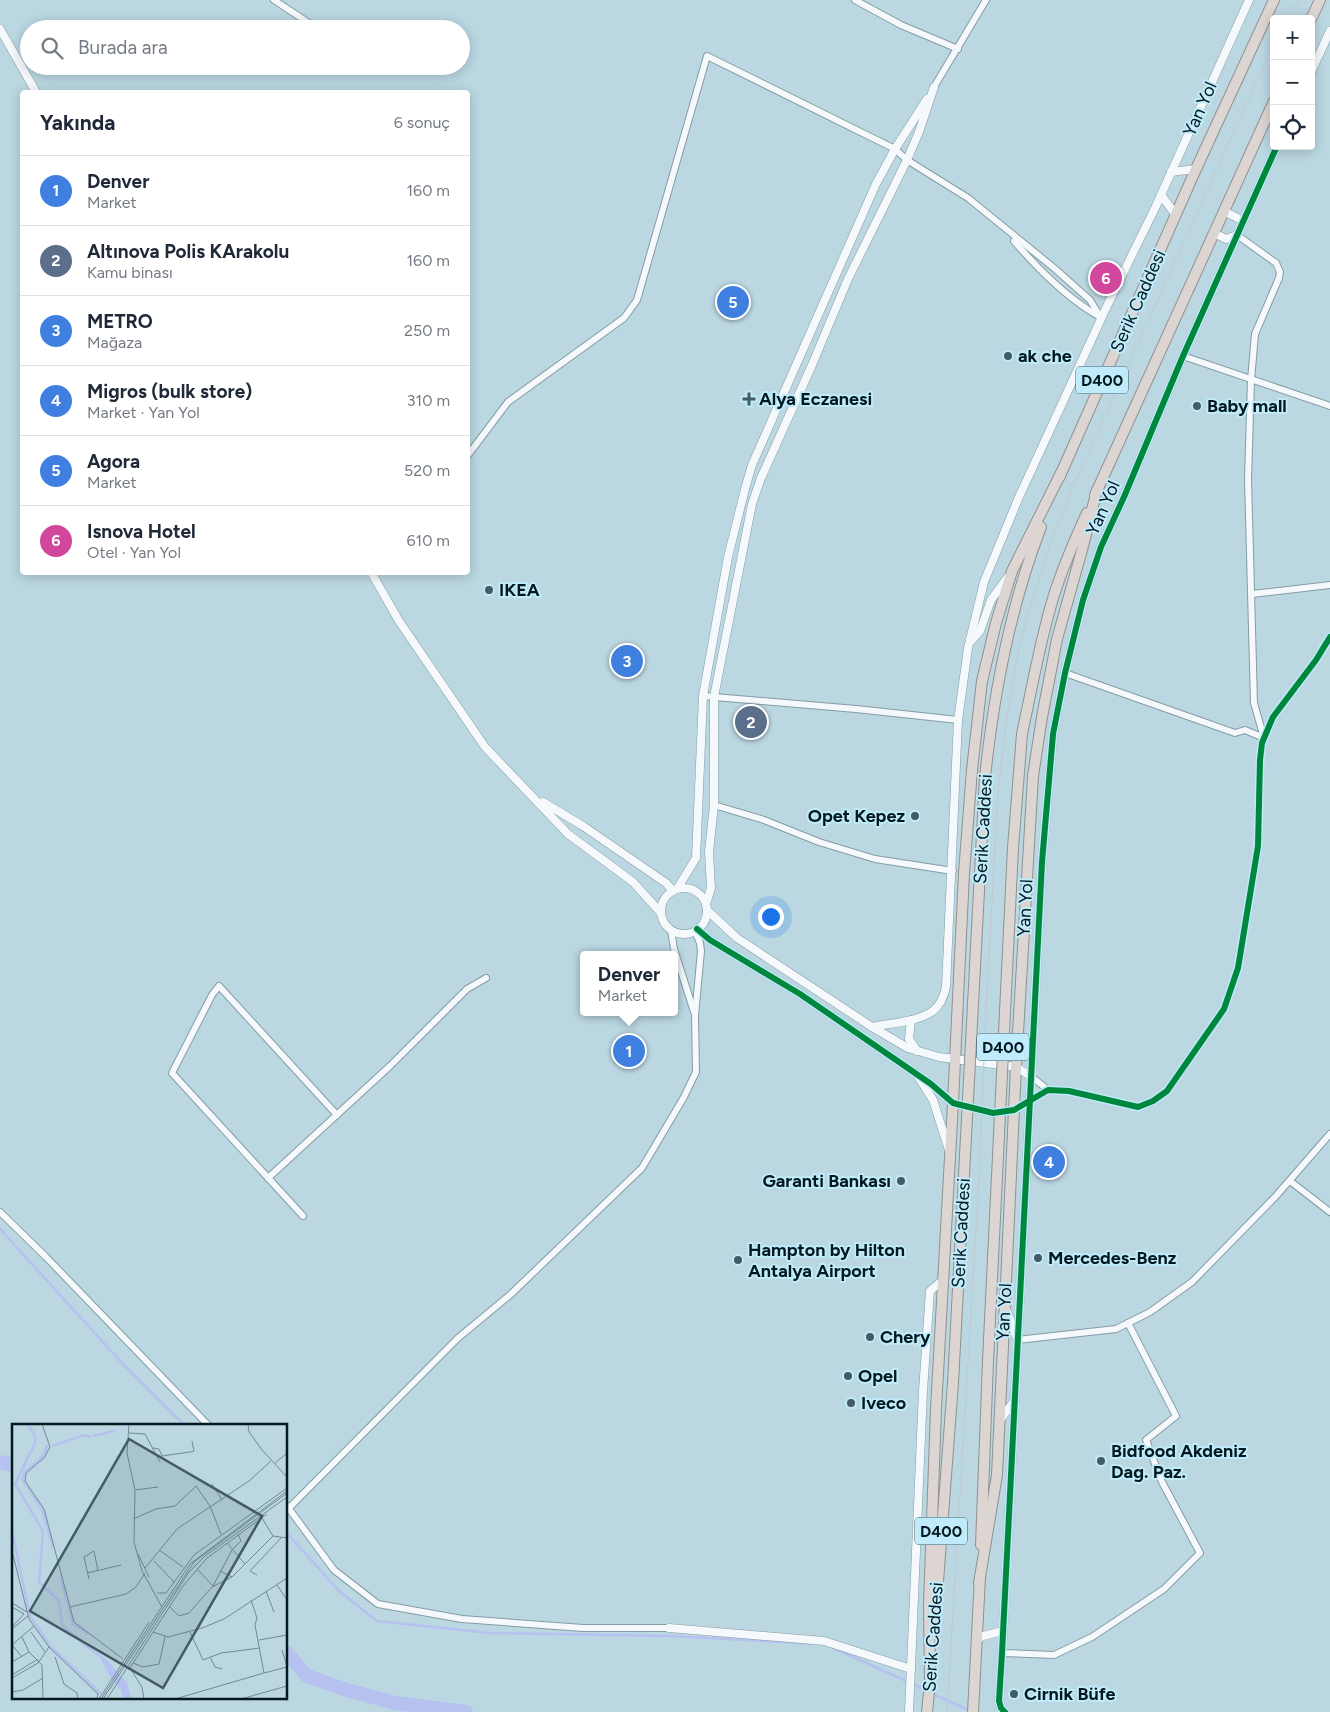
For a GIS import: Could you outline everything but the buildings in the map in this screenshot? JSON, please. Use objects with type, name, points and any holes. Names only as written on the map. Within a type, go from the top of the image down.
[{"type":"highway","name":"Serik Caddesi","points":[[927,1711],[952,1383],[986,777],[992,718],[1015,607],[1032,549],[1061,473],[1196,169],[1274,0]]},
{"type":"highway","points":[[1313,15],[1320,0]]},
{"type":"highway","name":"Serik Caddesi","points":[[973,1712],[1013,848],[1022,734],[1054,595],[1074,541],[1272,105]]},
{"type":"highway","points":[[930,1679],[928,1605],[936,1409],[963,901],[972,770],[982,681],[996,623],[1012,571],[1061,473]]},
{"type":"highway","points":[[980,1583],[997,1475],[1016,1067],[1035,767],[1042,717],[1057,639],[1097,490]]},
{"type":"street","points":[[274,0],[304,20]]},
{"type":"street","points":[[855,0],[901,26],[958,49]]},
{"type":"street","points":[[934,87],[919,132],[907,160],[848,279],[761,478],[752,504],[714,697],[714,805],[709,852],[711,888],[704,921],[696,930],[683,934],[671,930],[664,923],[661,913],[662,904],[666,896],[675,890],[696,858],[704,696],[728,557],[752,465],[876,184],[895,149],[934,87],[958,49],[986,0]]},
{"type":"street","name":"Yan Yol","points":[[872,1026],[911,1020],[933,1011],[942,1001],[946,987],[958,720],[968,648],[984,582],[1016,504],[1101,318],[1161,195],[1249,0]]},
{"type":"street","points":[[0,29],[20,64]]},
{"type":"street","points":[[1315,63],[1330,31]]},
{"type":"street","points":[[470,452],[508,402],[624,318],[637,300],[707,56],[895,149],[907,160],[968,198],[1054,268],[1090,300],[1101,318]]},
{"type":"street","points":[[26,75],[35,90]]},
{"type":"street","name":"Yan Yol","points":[[1005,1712],[1001,1708],[999,1701],[1042,862],[1053,734],[1064,673],[1083,600],[1101,547],[1183,356],[1275,150]]},
{"type":"street","points":[[1171,172],[1196,169]]},
{"type":"street","points":[[1161,195],[1176,215]]},
{"type":"street","points":[[1224,211],[1243,221]]},
{"type":"street","points":[[1214,233],[1226,239],[1237,235],[1274,261],[1280,272],[1255,334],[1248,479],[1254,703],[1264,738]]},
{"type":"street","points":[[1183,356],[1330,406]]},
{"type":"street","points":[[971,640],[980,631],[991,600],[1012,571]]},
{"type":"street","points":[[374,575],[399,621],[485,747],[568,834],[633,882],[661,913]]},
{"type":"street","points":[[1252,594],[1330,585]]},
{"type":"street","points":[[696,930],[800,994],[916,1074],[953,1103],[993,1113],[1014,1110],[1048,1090],[1069,1091],[1138,1107],[1153,1101],[1167,1091],[1224,1009],[1238,968],[1258,846],[1260,760],[1264,738],[1272,718],[1316,660],[1330,637]]},
{"type":"street","points":[[1064,673],[1235,733],[1245,730],[1264,738]]},
{"type":"street","points":[[704,696],[958,720]]},
{"type":"street","points":[[534,798],[583,826],[675,890],[691,890],[702,898],[706,907],[737,938],[908,1048],[938,1057],[1016,1067],[1048,1090]]},
{"type":"street","points":[[714,805],[764,820],[819,842],[875,859],[952,871],[963,901]]},
{"type":"street","points":[[671,930],[675,951]]},
{"type":"street","points":[[696,930],[701,951],[695,1016],[696,1072],[684,1097],[642,1168],[511,1294],[458,1338],[288,1507],[334,1570],[378,1604],[462,1619],[583,1628],[669,1628],[824,1641],[911,1669]]},
{"type":"street","points":[[678,962],[695,1016]]},
{"type":"street","points":[[268,1178],[390,1066],[467,988],[486,978]]},
{"type":"street","points":[[303,1216],[172,1073],[212,994],[219,986],[337,1115]]},
{"type":"street","points":[[911,1020],[909,1039],[917,1051]]},
{"type":"street","points":[[916,1074],[933,1100],[942,1124],[950,1156]]},
{"type":"street","points":[[1006,1309],[1017,1340],[1116,1329],[1150,1312],[1192,1282],[1290,1181],[1330,1134]]},
{"type":"street","points":[[1290,1181],[1330,1212]]},
{"type":"street","points":[[0,1212],[207,1424]]},
{"type":"street","points":[[909,1712],[930,1289],[943,1280]]},
{"type":"street","points":[[1002,1654],[1054,1655],[1092,1637],[1164,1589],[1200,1553],[1162,1482],[1146,1440],[1176,1416],[1128,1323]]},
{"type":"street","points":[[1000,1420],[1014,1400]]},
{"type":"street","points":[[914,1605],[928,1605]]},
{"type":"street","points":[[913,1627],[928,1629]]},
{"type":"street","points":[[976,1640],[983,1636],[1003,1631]]},
{"type":"waterway","points":[[0,1229],[122,1363],[183,1424]]},
{"type":"waterway","points":[[0,1462],[12,1465]]},
{"type":"waterway","points":[[288,1534],[339,1591],[377,1621],[490,1633],[671,1636],[818,1644]]},
{"type":"waterway","points":[[831,1647],[926,1690]]},
{"type":"waterway","points":[[288,1654],[307,1676],[347,1690],[395,1703],[466,1712]]},
{"type":"waterway","points":[[933,1694],[971,1711]]},
{"type":"tram line","points":[[1292,15],[1298,0]]},
{"type":"tram line","points":[[947,1712],[979,1179],[998,793],[1007,715],[1021,638],[1051,542],[1073,487],[1270,52]]},
{"type":"cycle path","points":[[1005,1712],[1001,1708],[999,1701],[1042,862],[1053,734],[1065,673],[1083,600],[1101,547],[1183,356],[1275,150]]},
{"type":"cycle path","points":[[697,929],[710,940],[800,994],[931,1084],[953,1103],[993,1113],[1014,1110],[1048,1090],[1069,1091],[1138,1107],[1153,1101],[1167,1091],[1224,1009],[1238,968],[1258,846],[1262,743],[1273,717],[1316,660],[1330,637]]},
{"type":"place","name":"Isnova Hotel","points":[[1106,278]]},
{"type":"place","name":"Agora","points":[[733,302]]},
{"type":"place","name":"ak che","points":[[1008,356]]},
{"type":"place","name":"Alya Eczanesi","points":[[749,399]]},
{"type":"place","name":"Baby mall","points":[[1197,406]]},
{"type":"place","name":"IKEA","points":[[489,590]]},
{"type":"place","name":"METRO","points":[[627,661]]},
{"type":"place","name":"Altınova Polis KArakolu","points":[[751,722]]},
{"type":"place","name":"Opet Kepez","points":[[915,816]]},
{"type":"place","name":"Denver","points":[[629,1051]]},
{"type":"place","name":"Migros (bulk store)","points":[[1049,1162]]},
{"type":"place","name":"Garanti Bankası","points":[[901,1181]]},
{"type":"place","name":"Mercedes-Benz","points":[[1038,1258]]},
{"type":"place","name":"Hampton by Hilton Antalya Airport","points":[[738,1260]]},
{"type":"place","name":"Chery","points":[[870,1337]]},
{"type":"place","name":"Opel","points":[[848,1376]]},
{"type":"place","name":"Iveco","points":[[851,1403]]},
{"type":"place","name":"Bidfood Akdeniz Dag. Paz.","points":[[1101,1461]]},
{"type":"place","name":"Cirnik Büfe","points":[[1014,1694]]}]
